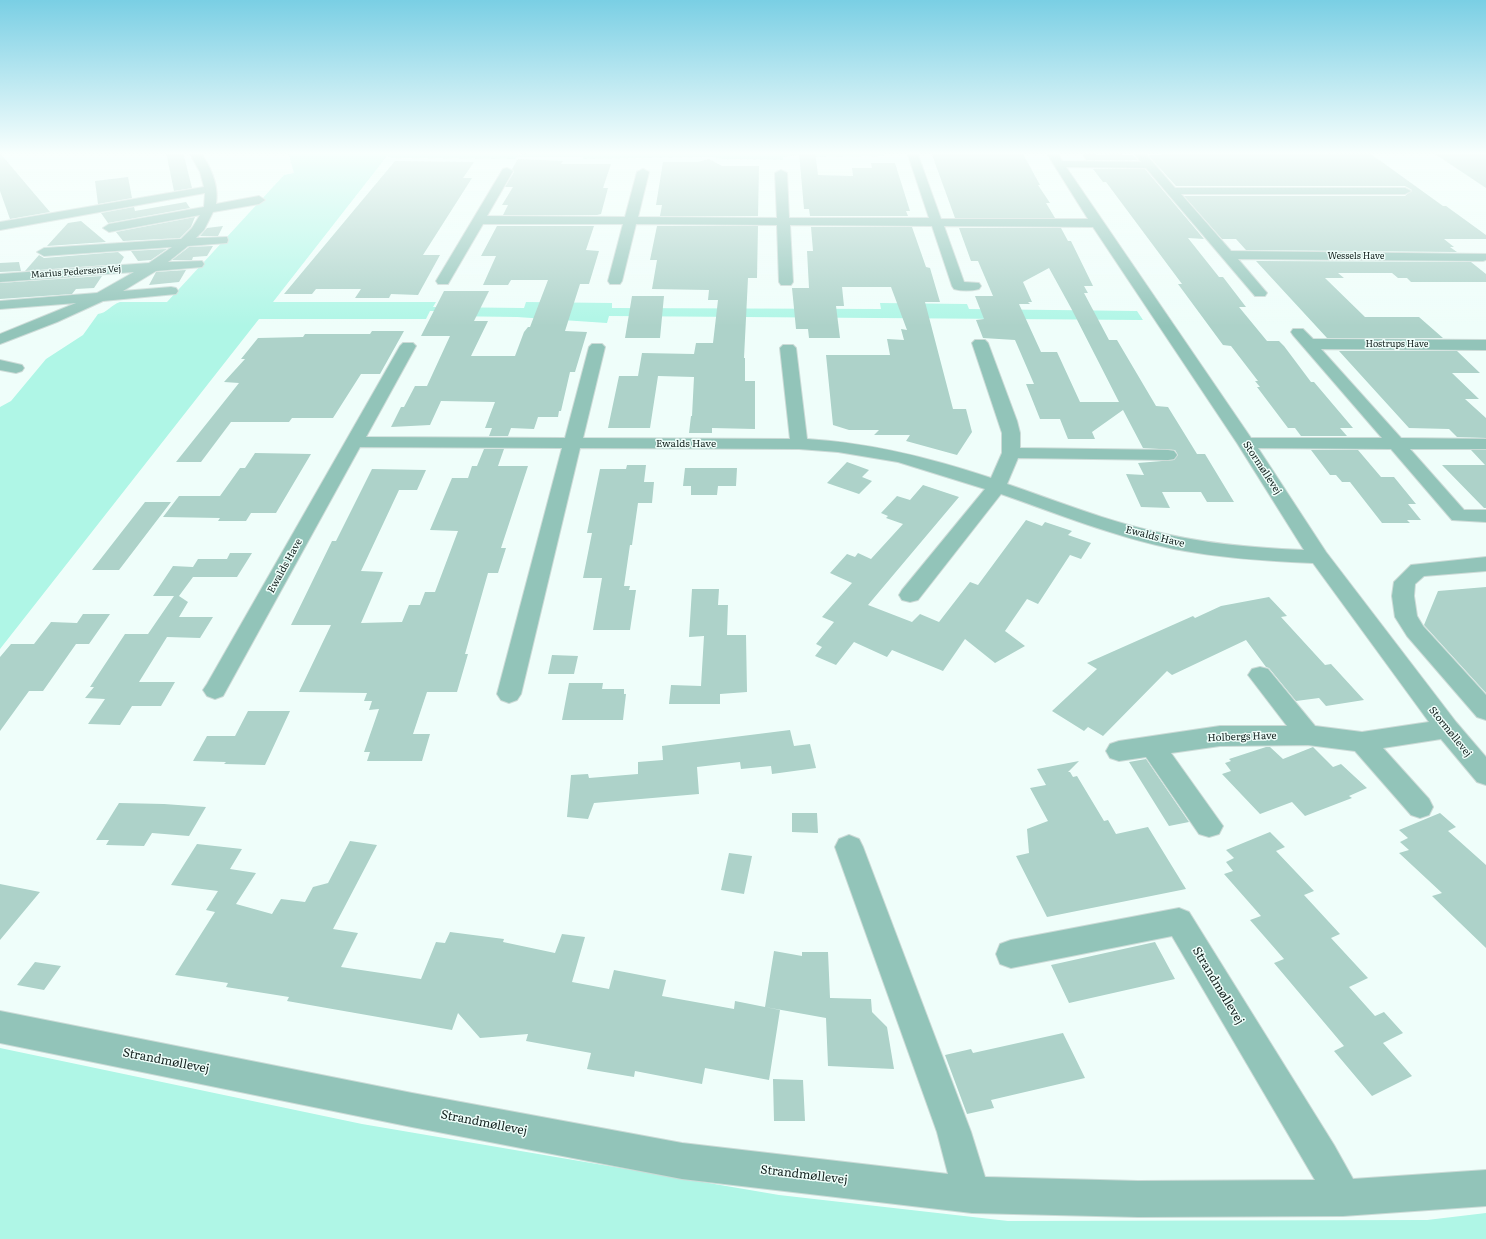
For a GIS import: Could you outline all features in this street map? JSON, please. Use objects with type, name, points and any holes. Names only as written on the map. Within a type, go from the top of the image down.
[{"type":"street","points":[[0,226],[92,210]]},
{"type":"street","points":[[109,228],[209,210]]},
{"type":"street","name":"Marius Pedersens Vej","points":[[0,339],[60,316],[101,297],[153,267],[185,242],[201,224],[209,210]]},
{"type":"street","points":[[444,281],[485,210]]},
{"type":"street","points":[[615,281],[633,210]]},
{"type":"street","points":[[783,210],[786,282]]},
{"type":"street","points":[[933,210],[959,286],[974,286]]},
{"type":"street","name":"Stormøllevej","points":[[1088,210],[1246,443],[1319,557],[1386,650],[1447,729],[1486,774]]},
{"type":"street","points":[[1188,210],[1260,293]]},
{"type":"street","points":[[479,220],[1097,223]]},
{"type":"street","points":[[44,252],[222,240]]},
{"type":"street","name":"Wessels Have","points":[[1228,255],[1483,256]]},
{"type":"street","name":"Marius Pedersens Vej","points":[[0,278],[197,264]]},
{"type":"street","name":"Marius Pedersens Vej","points":[[0,305],[171,291]]},
{"type":"street","name":"Hostrups Have","points":[[1486,345],[1303,338],[1459,516],[1486,516]]},
{"type":"street","points":[[910,595],[958,538],[997,486],[1011,453],[1011,433],[1008,421],[980,343]]},
{"type":"street","name":"Ewalds Have","points":[[215,690],[408,346]]},
{"type":"street","points":[[509,694],[597,348]]},
{"type":"street","points":[[788,348],[799,444]]},
{"type":"street","points":[[0,365],[16,368]]},
{"type":"street","name":"Ewalds Have","points":[[355,442],[799,444],[866,450],[903,457],[997,486],[1122,529],[1182,544],[1241,553],[1319,557]]},
{"type":"street","points":[[1246,443],[1486,444]]},
{"type":"street","points":[[1011,453],[1168,455]]},
{"type":"street","points":[[1486,564],[1418,570],[1405,582],[1403,596],[1406,617],[1428,648],[1486,711]]},
{"type":"street","points":[[1386,650],[1428,648]]},
{"type":"street","points":[[1260,675],[1308,735]]},
{"type":"street","name":"Holbergs Have","points":[[1119,751],[1220,736],[1308,735],[1362,742],[1447,729]]},
{"type":"street","points":[[1362,742],[1420,807]]},
{"type":"street","points":[[1152,746],[1209,826]]},
{"type":"street","points":[[849,847],[954,1132],[972,1195]]},
{"type":"street","name":"Strandmøllevej","points":[[1011,954],[1179,921],[1322,1157],[1343,1198]]},
{"type":"street","name":"Strandmøllevej","points":[[0,1028],[412,1110],[682,1161],[972,1195],[1138,1200],[1343,1198],[1486,1188]]},
{"type":"green space","points":[[252,210],[345,210],[273,302],[436,302],[433,307],[524,308],[526,302],[612,303],[612,308],[881,309],[880,303],[967,304],[969,309],[1137,311],[1143,320],[609,316],[607,323],[517,317],[443,316],[445,311],[430,311],[426,319],[259,319],[0,649],[0,407],[11,401],[46,359],[83,335],[98,314],[120,302],[167,302]]},
{"type":"green space","points":[[0,1048],[362,1124],[779,1195],[1008,1221],[1427,1220],[1486,1213],[1486,1239],[0,1239]]},
{"type":"building","points":[[7,210],[48,210],[50,212],[10,219]]},
{"type":"building","points":[[118,210],[180,210],[108,223],[101,213]]},
{"type":"building","points":[[354,210],[452,210],[423,255],[440,255],[418,295],[391,294],[389,298],[355,298],[361,289],[316,289],[312,294],[284,294]]},
{"type":"building","points":[[506,210],[602,210],[601,214],[597,215],[503,215]]},
{"type":"building","points":[[661,210],[758,210],[758,216],[660,216]]},
{"type":"building","points":[[809,210],[910,211],[906,211],[908,216],[810,216]]},
{"type":"building","points":[[952,210],[1050,210],[1055,218],[955,218]]},
{"type":"building","points":[[1127,210],[1179,210],[1204,239],[1188,238],[1219,277],[1223,277],[1246,307],[1239,307],[1267,341],[1279,341],[1284,346],[1311,382],[1314,382],[1353,428],[1340,428],[1347,436],[1301,436],[1295,428],[1288,428],[1257,387],[1260,387],[1255,381],[1258,381],[1231,346],[1223,345],[1178,284],[1182,284]]},
{"type":"building","points":[[1196,210],[1451,210],[1486,235],[1486,239],[1444,239],[1454,247],[1450,247],[1457,252],[1246,250],[1236,239],[1222,239]]},
{"type":"building","points":[[195,217],[191,227],[180,238],[123,241],[116,232]]},
{"type":"building","points":[[81,221],[106,242],[47,246],[68,223]]},
{"type":"building","points":[[223,226],[218,236],[200,236],[207,228]]},
{"type":"building","points":[[497,226],[594,226],[586,250],[599,251],[589,284],[580,284],[565,331],[587,332],[575,372],[570,372],[561,411],[559,411],[558,417],[538,417],[534,429],[511,428],[508,436],[489,436],[492,428],[485,428],[495,402],[441,401],[430,425],[391,427],[401,407],[404,407],[415,386],[427,386],[450,336],[421,336],[444,291],[489,291],[474,321],[488,321],[471,356],[515,356],[524,332],[528,327],[530,327],[548,280],[511,280],[508,285],[483,285],[496,256],[481,256]]},
{"type":"building","points":[[657,226],[758,226],[757,278],[748,278],[744,358],[745,381],[755,381],[755,429],[712,428],[712,433],[689,433],[692,416],[694,377],[658,376],[650,428],[608,428],[619,376],[638,376],[642,353],[694,354],[696,343],[713,343],[718,300],[708,300],[709,290],[652,289],[657,260],[650,260]]},
{"type":"building","points":[[811,227],[912,227],[926,267],[930,268],[940,302],[925,302],[953,409],[966,409],[972,432],[957,455],[906,441],[910,435],[874,435],[879,430],[849,430],[833,425],[826,355],[890,355],[887,339],[904,340],[901,329],[907,330],[891,287],[842,287],[844,306],[836,306],[840,338],[809,338],[808,329],[796,329],[792,288],[809,288],[807,251],[813,251]]},
{"type":"building","points":[[959,228],[1061,228],[1068,241],[1071,241],[1093,286],[1084,286],[1088,293],[1084,293],[1109,340],[1117,340],[1156,406],[1168,407],[1197,454],[1205,454],[1234,502],[1207,502],[1201,492],[1162,492],[1170,508],[1141,507],[1126,474],[1144,475],[1138,463],[1174,460],[1178,455],[1175,450],[1143,448],[1123,410],[1092,432],[1095,439],[1068,439],[1060,419],[1040,419],[1026,384],[1034,384],[1015,340],[983,338],[976,320],[984,319],[975,296],[993,296],[978,261],[971,261]],"holes":[[[1049,268],[1119,402],[1080,402],[1057,352],[1041,352],[1019,304],[1030,304],[1028,302],[1032,302],[1023,282]]]},
{"type":"building","points":[[213,246],[207,256],[193,257],[192,260],[172,260],[189,247]]},
{"type":"building","points":[[167,249],[151,260],[138,261],[131,251]]},
{"type":"building","points":[[118,252],[124,257],[120,264],[25,271],[39,255],[44,258]]},
{"type":"building","points":[[1256,261],[1471,262],[1486,274],[1486,282],[1411,282],[1407,278],[1398,278],[1392,273],[1338,273],[1344,278],[1325,278],[1365,317],[1419,317],[1443,338],[1327,338]]},
{"type":"building","points":[[19,262],[21,271],[0,272],[0,263]]},
{"type":"building","points":[[186,270],[179,282],[149,285],[156,272]]},
{"type":"building","points":[[102,276],[94,288],[76,289],[72,294],[0,299],[0,283]]},
{"type":"building","points":[[632,296],[664,296],[660,338],[625,338]]},
{"type":"building","points":[[372,331],[404,331],[380,374],[361,374],[333,418],[292,418],[289,422],[231,422],[201,462],[176,462],[239,383],[224,382],[245,359],[241,359],[258,338],[303,337],[305,334],[370,334]]},
{"type":"building","points":[[1339,351],[1457,351],[1480,373],[1452,373],[1479,399],[1465,399],[1486,418],[1486,438],[1457,437],[1449,429],[1409,428]]},
{"type":"building","points":[[484,449],[504,449],[498,466],[528,466],[501,548],[506,548],[498,573],[488,573],[465,654],[468,654],[457,692],[427,692],[413,734],[430,734],[422,761],[367,761],[370,752],[364,752],[379,709],[369,710],[372,701],[364,701],[367,693],[299,692],[331,625],[291,625],[332,541],[336,541],[372,469],[426,470],[417,490],[399,490],[361,571],[383,572],[361,623],[402,622],[409,605],[420,605],[425,592],[435,592],[458,531],[430,530],[452,478],[468,478],[472,466],[477,466]]},
{"type":"building","points":[[1311,450],[1358,450],[1381,477],[1394,477],[1416,504],[1408,504],[1421,520],[1407,520],[1410,523],[1382,523],[1350,482],[1342,482],[1336,475],[1330,475]]},
{"type":"building","points":[[1471,450],[1486,450],[1486,508],[1484,508],[1442,465],[1485,465]]},
{"type":"building","points":[[255,453],[311,454],[276,513],[251,513],[246,521],[218,521],[220,518],[163,517],[179,496],[220,496],[240,468],[245,468]]},
{"type":"building","points":[[847,462],[869,470],[862,477],[872,481],[859,494],[827,483]]},
{"type":"building","points":[[627,465],[646,465],[644,482],[654,482],[652,503],[638,503],[632,545],[630,545],[624,586],[630,586],[629,590],[636,590],[630,630],[593,630],[602,578],[583,578],[592,533],[587,533],[600,469],[626,469]]},
{"type":"building","points":[[685,468],[737,468],[736,486],[718,486],[717,495],[691,495],[691,486],[683,486]]},
{"type":"building","points":[[923,485],[959,497],[868,605],[912,622],[920,614],[939,622],[970,582],[978,585],[1026,520],[1042,526],[1045,522],[1072,531],[1068,535],[1091,543],[1081,559],[1070,555],[1038,604],[1027,599],[1005,631],[1025,646],[995,663],[965,639],[943,671],[892,650],[887,657],[854,642],[836,665],[815,656],[822,647],[816,644],[834,622],[822,617],[852,583],[830,573],[847,554],[855,557],[858,553],[871,559],[903,524],[886,518],[888,516],[881,513],[897,496],[910,500]]},
{"type":"building","points":[[145,502],[171,502],[119,570],[92,570]]},
{"type":"building","points":[[230,553],[252,553],[237,577],[193,577],[179,596],[188,602],[179,617],[213,617],[200,638],[167,637],[139,682],[175,682],[161,706],[132,706],[120,725],[88,724],[105,699],[85,698],[94,687],[90,687],[125,634],[148,634],[174,596],[153,596],[173,566],[193,567],[198,559],[227,559]]},
{"type":"building","points":[[1486,587],[1486,693],[1424,625],[1438,591]]},
{"type":"building","points":[[692,589],[719,589],[718,605],[728,605],[727,635],[746,635],[747,692],[720,694],[720,704],[669,704],[671,685],[701,686],[704,636],[689,637]]},
{"type":"building","points":[[1269,597],[1287,616],[1281,617],[1325,665],[1331,664],[1364,700],[1326,706],[1319,698],[1296,701],[1269,668],[1266,667],[1246,640],[1172,675],[1167,671],[1103,736],[1088,727],[1084,731],[1052,711],[1097,669],[1087,663],[1193,616],[1195,618],[1221,606]]},
{"type":"building","points":[[83,614],[110,614],[89,644],[76,644],[43,691],[29,691],[0,731],[0,657],[11,644],[34,644],[51,622],[77,623]]},
{"type":"building","points":[[552,655],[578,656],[574,674],[548,674]]},
{"type":"building","points":[[569,683],[603,683],[602,689],[624,689],[624,694],[626,694],[623,720],[562,720]]},
{"type":"building","points":[[248,711],[290,711],[265,765],[224,764],[226,762],[193,761],[207,736],[235,736]]},
{"type":"building","points":[[790,730],[794,746],[810,744],[816,768],[772,774],[771,766],[741,769],[740,762],[697,767],[699,794],[594,803],[588,819],[567,817],[571,775],[588,774],[589,778],[638,774],[638,762],[663,760],[662,746]]},
{"type":"building","points":[[1270,747],[1283,759],[1313,747],[1333,767],[1341,764],[1367,788],[1349,796],[1352,798],[1305,816],[1292,802],[1260,814],[1222,774],[1231,771],[1225,763],[1231,761],[1229,759]]},
{"type":"building","points":[[1146,759],[1189,822],[1169,826],[1129,762]]},
{"type":"building","points":[[1079,761],[1068,772],[1070,772],[1073,777],[1077,776],[1104,821],[1108,820],[1116,834],[1148,827],[1186,889],[1047,917],[1016,856],[1029,853],[1027,829],[1048,821],[1030,788],[1046,785],[1037,769]]},
{"type":"building","points":[[119,803],[206,807],[189,836],[152,833],[144,846],[106,845],[109,840],[96,840]]},
{"type":"building","points":[[792,813],[817,813],[818,833],[792,832]]},
{"type":"building","points":[[1440,813],[1456,827],[1448,831],[1486,865],[1486,948],[1432,896],[1442,893],[1399,853],[1409,850],[1400,842],[1408,838],[1399,830]]},
{"type":"building","points":[[1270,832],[1285,847],[1276,851],[1314,891],[1304,895],[1340,934],[1331,938],[1368,978],[1349,987],[1375,1016],[1384,1012],[1403,1033],[1383,1043],[1412,1076],[1372,1096],[1334,1051],[1344,1046],[1274,963],[1284,959],[1250,920],[1261,916],[1224,874],[1233,871],[1226,862],[1234,858],[1226,850]]},
{"type":"building","points":[[350,841],[377,845],[333,929],[358,933],[341,967],[421,979],[436,942],[445,943],[450,932],[504,939],[503,942],[555,953],[562,934],[585,937],[572,982],[609,989],[614,970],[666,980],[662,996],[734,1009],[735,1001],[780,1010],[769,1080],[705,1068],[702,1084],[635,1071],[634,1077],[587,1069],[591,1053],[526,1041],[528,1034],[480,1038],[458,1013],[452,1030],[287,1001],[289,997],[226,987],[228,983],[175,975],[215,912],[206,910],[218,891],[171,885],[197,844],[242,849],[230,869],[256,873],[236,904],[272,914],[281,899],[305,902],[313,887],[328,883]]},
{"type":"building","points":[[729,853],[752,856],[744,894],[721,890]]},
{"type":"building","points":[[0,884],[40,892],[0,940]]},
{"type":"building","points":[[1155,942],[1175,979],[1069,1003],[1051,965]]},
{"type":"building","points":[[774,951],[802,956],[802,952],[828,952],[830,998],[871,999],[872,1012],[887,1027],[894,1069],[828,1066],[826,1018],[765,1007]]},
{"type":"building","points":[[35,962],[61,966],[44,990],[17,985]]},
{"type":"building","points":[[1063,1033],[1085,1078],[991,1100],[994,1108],[967,1114],[945,1055],[971,1049],[973,1053]]},
{"type":"building","points":[[773,1079],[803,1080],[805,1121],[774,1121]]}]
